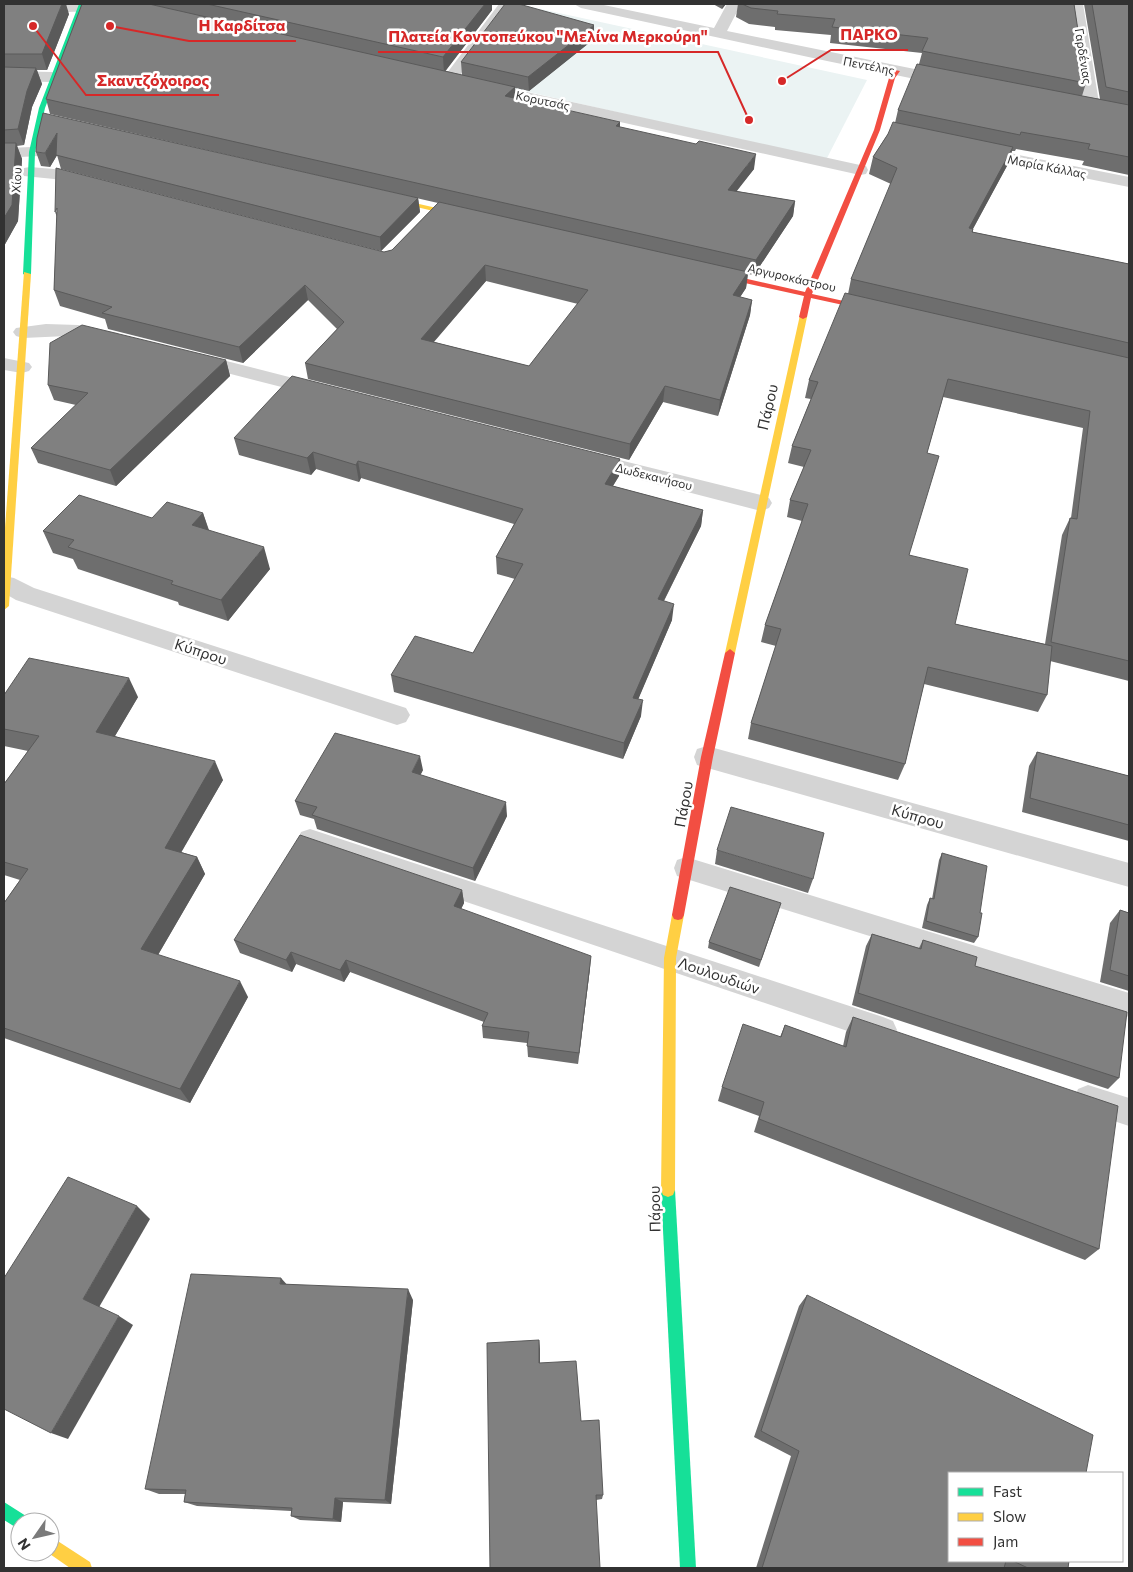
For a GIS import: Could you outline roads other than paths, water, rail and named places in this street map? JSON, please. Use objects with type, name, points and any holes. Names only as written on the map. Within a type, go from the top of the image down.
[{"type":"street","points":[[4,7],[111,4],[128,6]]},
{"type":"street","points":[[449,80],[506,4]]},
{"type":"street","name":"Πεντέλης","points":[[581,4],[965,84]]},
{"type":"street","points":[[719,33],[734,4]]},
{"type":"street","name":"Γαρδένιας","points":[[1076,4],[1092,109]]},
{"type":"street","name":"Χίου","points":[[5,595],[13,366],[23,332],[32,152],[43,119],[52,77],[81,6]]},
{"type":"street","name":"Πάρου","points":[[688,1568],[668,1212],[670,958],[707,757],[808,295],[876,130],[892,78],[897,71]]},
{"type":"street","name":"Κορυτσάς","points":[[430,75],[860,170]]},
{"type":"street","points":[[4,76],[52,77]]},
{"type":"street","points":[[1072,105],[1111,112]]},
{"type":"street","points":[[876,130],[896,134]]},
{"type":"street","name":"Μαρία Κάλλας","points":[[962,148],[1129,182]]},
{"type":"street","points":[[4,153],[32,152]]},
{"type":"street","points":[[30,172],[54,174],[111,189]]},
{"type":"street","points":[[368,194],[429,216],[474,218]]},
{"type":"street","name":"Αργυροκάστρου","points":[[704,271],[893,314]]},
{"type":"street","points":[[23,332],[64,328],[95,333],[133,343]]},
{"type":"street","points":[[172,353],[344,397]]},
{"type":"street","name":"Δωδεκανήσου","points":[[564,453],[761,503]]},
{"type":"street","name":"Κύπρου","points":[[5,595],[26,594],[397,715]]},
{"type":"street","name":"Κύπρου","points":[[707,757],[1129,876]]},
{"type":"street","points":[[60,1551],[84,1568]]},
{"type":"lane","name":"Λουλουδιών","points":[[308,838],[904,1037]]},
{"type":"lane","points":[[686,868],[1129,1005]]},
{"type":"lane","points":[[1064,1090],[1129,1112]]},
{"type":"place","name":"Σκαντζόχοιρος","points":[[33,26]]},
{"type":"place","name":"Η Καρδίτσα","points":[[110,26]]},
{"type":"place","name":"ΠΑΡΚΟ","points":[[782,81]]},
{"type":"place","name":"Πλατεία Κοντοπεύκου \"Μελίνα Μερκούρη\"","points":[[749,120]]}]
